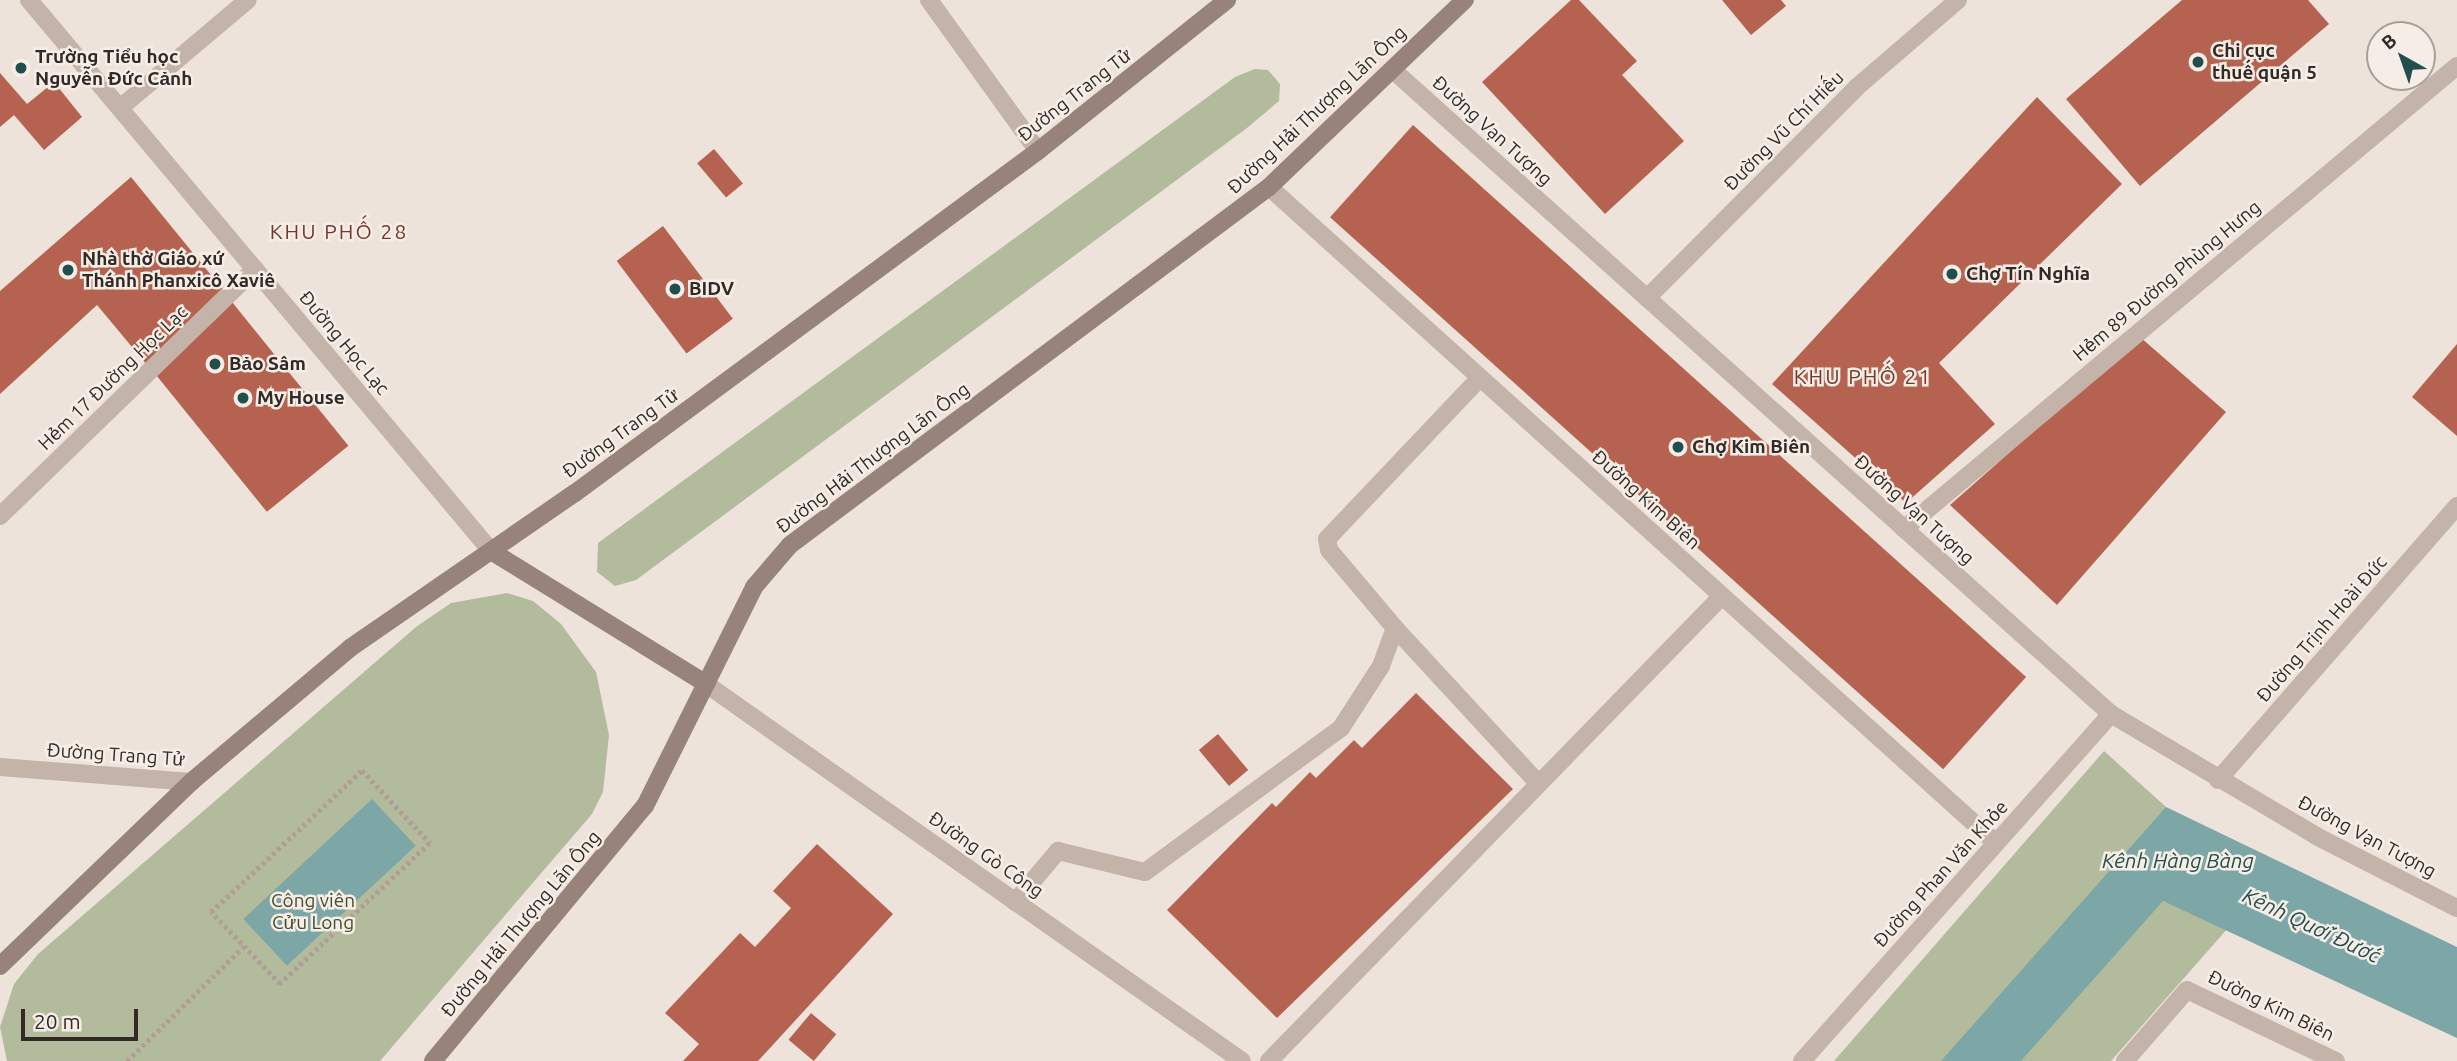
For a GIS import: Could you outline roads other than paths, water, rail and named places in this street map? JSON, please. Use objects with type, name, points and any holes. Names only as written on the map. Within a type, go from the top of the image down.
[{"type":"main road","name":"Đường Trang Tử","points":[[191,782],[350,648],[491,551],[1038,151],[1227,0]]},
{"type":"main road","name":"Đường Hải Thượng Lãn Ông","points":[[433,1061],[645,806],[754,587],[790,545],[1269,187],[1394,71],[1465,0]]},
{"type":"main road","points":[[491,551],[706,684]]},
{"type":"main road","points":[[0,966],[191,782]]},
{"type":"street","name":"Đường Học Lạc","points":[[29,0],[491,551]]},
{"type":"street","points":[[120,108],[248,0]]},
{"type":"street","points":[[929,0],[1038,151]]},
{"type":"street","name":"Đường Vũ Chí Hiếu","points":[[1647,298],[1857,87],[1958,0]]},
{"type":"street","name":"Hẻm 89 Đường Phùng Hưng","points":[[1904,528],[2457,66]]},
{"type":"street","name":"Đường Vạn Tượng","points":[[1394,71],[2111,714],[2218,779],[2457,908]]},
{"type":"street","name":"Đường Kim Biên","points":[[1269,187],[1996,843]]},
{"type":"street","name":"Hẻm 17 Đường Học Lạc","points":[[0,516],[255,270]]},
{"type":"street","points":[[1480,378],[1327,539],[1329,550],[1395,628],[1539,784]]},
{"type":"street","name":"Đường Trịnh Hoài Đức","points":[[2218,779],[2457,506]]},
{"type":"street","points":[[1269,1061],[1722,596]]},
{"type":"street","points":[[1015,902],[1058,851],[1145,872],[1341,728],[1381,666],[1395,628]]},
{"type":"street","name":"Đường Gò Công","points":[[706,684],[1242,1061]]},
{"type":"street","name":"Đường Phan Văn Khỏe","points":[[1802,1061],[2111,714]]},
{"type":"street","name":"Đường Trang Tử","points":[[0,767],[191,782]]},
{"type":"street","name":"Đường Kim Biên","points":[[2124,1061],[2187,990],[2336,1061]]},
{"type":"water","points":[[372,799],[416,846],[287,966],[243,919]]},
{"type":"water","name":"Kênh Hàng Bàng","points":[[2166,807],[2457,947],[2457,1038],[2163,901],[2021,1061],[1941,1061]]},
{"type":"place","name":"Chi cục thuế quận 5","points":[[2198,62]]},
{"type":"place","name":"Trường Tiểu học Nguyễn Đức Cảnh","points":[[21,68]]},
{"type":"place","name":"Nhà thờ Giáo xứ Thánh Phanxicô Xaviê","points":[[68,270]]},
{"type":"place","name":"Chợ Tín Nghĩa","points":[[1952,274]]},
{"type":"place","name":"BIDV","points":[[675,289]]},
{"type":"place","name":"Bảo Sâm","points":[[215,364]]},
{"type":"place","name":"My House","points":[[243,398]]},
{"type":"place","name":"Chợ Kim Biên","points":[[1678,447]]},
{"type":"district","name":"KHU PHỐ 28","points":[[339,231]]},
{"type":"district","name":"KHU PHỐ 21","points":[[1863,376]]},
{"type":"park label","name":"Công viên Cửu Long","points":[[313,912]]},
{"type":"water label","name":"Kênh Quới Đước","points":[[2312,925]]}]
